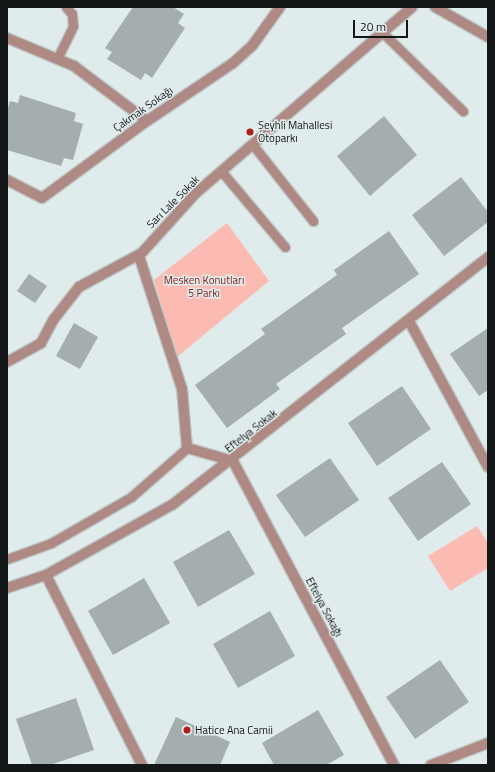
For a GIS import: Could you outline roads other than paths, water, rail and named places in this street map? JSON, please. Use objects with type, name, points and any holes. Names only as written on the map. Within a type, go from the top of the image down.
[{"type":"street","name":"Çakmak Sokağı","points":[[7,180],[42,198],[147,121],[233,63],[252,46],[280,7]]},
{"type":"street","name":"Sarı Lale Sokak","points":[[7,362],[40,343],[54,319],[79,287],[140,254],[196,193],[412,7]]},
{"type":"street","points":[[435,7],[450,11],[488,37]]},
{"type":"street","points":[[7,38],[74,66],[147,121]]},
{"type":"street","points":[[140,254],[182,389],[187,448],[232,460]]},
{"type":"street","name":"Eftelya Sokak","points":[[7,588],[46,575],[172,505],[232,460],[488,257]]},
{"type":"street","points":[[409,321],[488,467]]},
{"type":"street","name":"Eftelya Sokağı","points":[[232,460],[394,765]]},
{"type":"street","points":[[46,575],[142,765]]},
{"type":"street","points":[[431,765],[488,743]]},
{"type":"lane","points":[[57,59],[73,26],[72,14],[66,7]]},
{"type":"lane","points":[[383,32],[463,111]]},
{"type":"lane","points":[[253,145],[313,221]]},
{"type":"lane","points":[[222,172],[285,247]]},
{"type":"lane","points":[[7,559],[51,543],[131,497],[187,448]]},
{"type":"place","name":"Şeyhli Mahallesi Otoparkı","points":[[250,132]]},
{"type":"place","name":"Hatice Ana Camii","points":[[187,730]]},
{"type":"park label","name":"Mesken Konutları 5 Parkı","points":[[204,287]]}]
